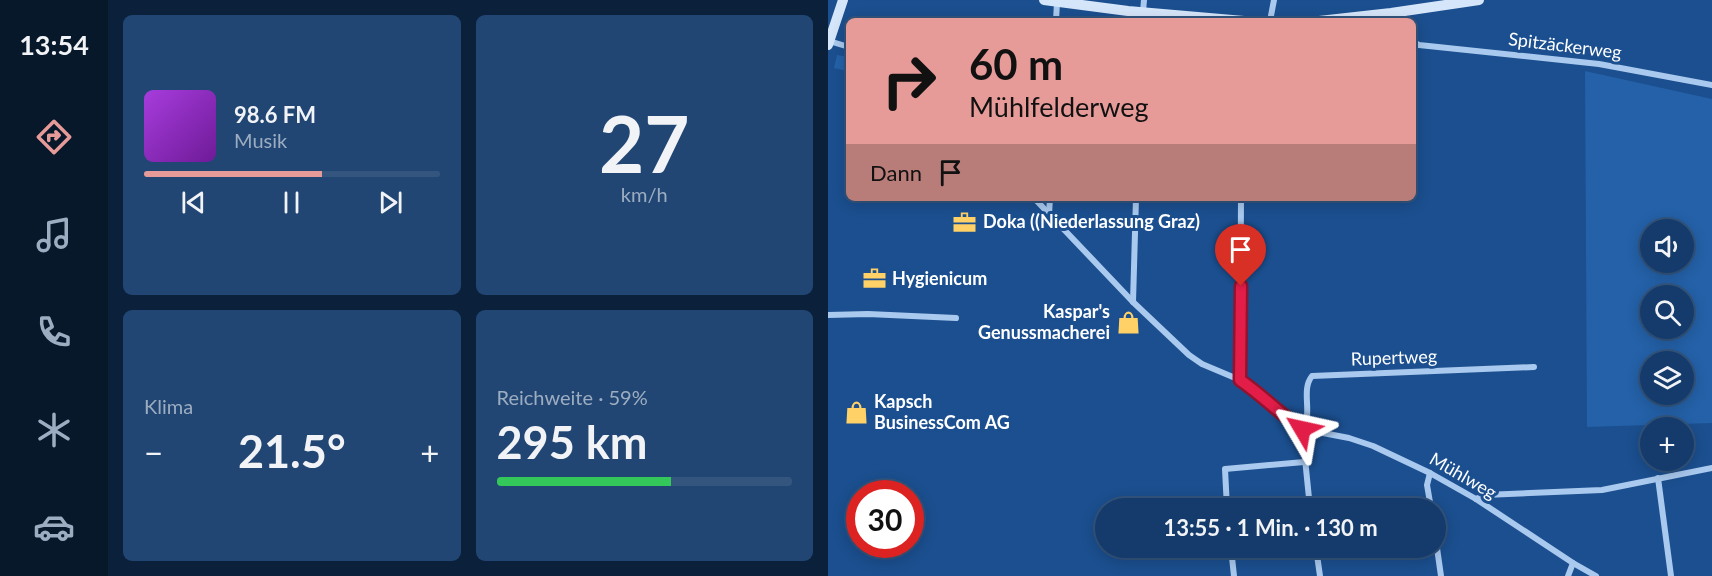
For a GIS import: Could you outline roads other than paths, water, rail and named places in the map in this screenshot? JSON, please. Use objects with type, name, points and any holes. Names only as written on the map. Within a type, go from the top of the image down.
[{"type":"main road","points":[[829,43],[843,0]]},
{"type":"main road","points":[[1044,0],[1077,3],[1141,15],[1192,18]]},
{"type":"main road","points":[[1374,18],[1393,17],[1479,0]]},
{"type":"street","points":[[1141,15],[1144,0]]},
{"type":"street","points":[[1271,18],[1274,0]]},
{"type":"street","points":[[1056,18],[1057,2]]},
{"type":"street","points":[[829,43],[846,46]]},
{"type":"street","name":"Spitzäckerweg","points":[[1416,44],[1599,64],[1712,85]]},
{"type":"street","points":[[1037,201],[1134,302],[1189,355],[1202,364],[1240,380],[1302,429],[1309,498]]},
{"type":"street","points":[[1049,214],[1050,201]]},
{"type":"street","points":[[1134,302],[1136,201]]},
{"type":"street","points":[[1240,380],[1241,201]]},
{"type":"street","points":[[828,315],[868,314],[956,318]]},
{"type":"street","name":"Rupertweg","points":[[1302,429],[1307,423],[1307,382],[1312,376],[1534,367]]},
{"type":"street","name":"Mühlweg","points":[[1302,429],[1361,442],[1388,452],[1476,499],[1596,576]]},
{"type":"street","points":[[1226,498],[1225,469],[1304,462]]},
{"type":"street","points":[[1476,499],[1485,495],[1602,490],[1712,468]]},
{"type":"street","points":[[1429,498],[1427,485],[1430,473]]},
{"type":"street","points":[[1658,478],[1671,576]]},
{"type":"street","points":[[1232,558],[1234,576]]},
{"type":"street","points":[[1317,558],[1320,576]]},
{"type":"street","points":[[1438,558],[1441,576]]},
{"type":"street","points":[[1568,576],[1573,563]]},
{"type":"place","name":"Doka ((Niederlassung Graz)","points":[[965,222]]},
{"type":"place","name":"Hygienicum","points":[[874,279]]},
{"type":"place","name":"Kaspar's Genussmacherei","points":[[1128,322]]},
{"type":"place","name":"Kapsch BusinessCom AG","points":[[856,412]]}]
